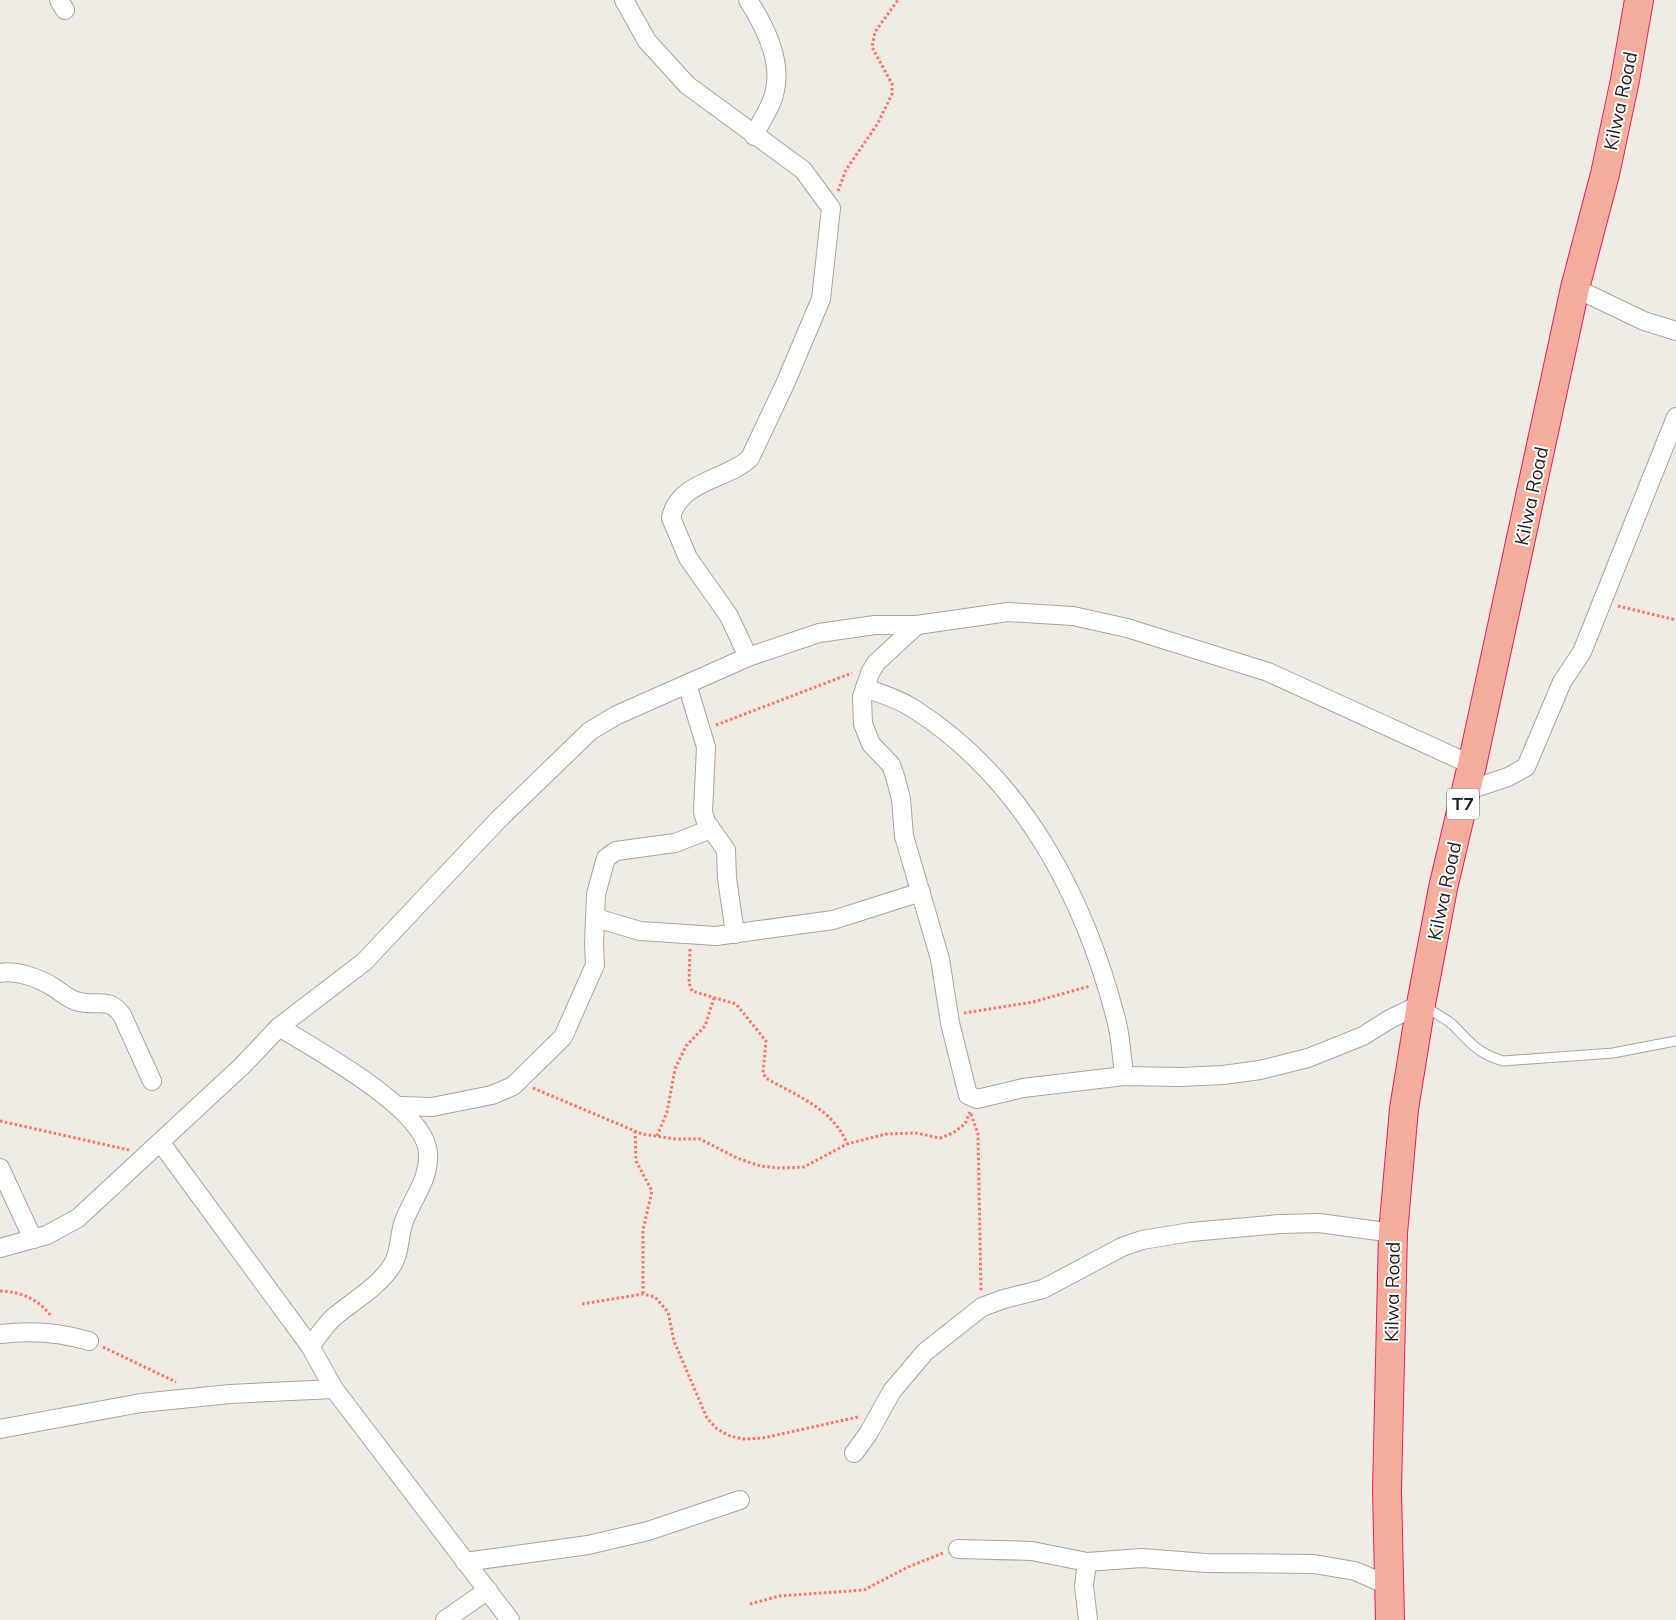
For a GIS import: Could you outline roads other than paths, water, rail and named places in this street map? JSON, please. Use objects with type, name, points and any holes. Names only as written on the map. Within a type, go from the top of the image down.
[{"type":"highway","name":"Kilwa Road","points":[[1390,1620],[1387,1490],[1393,1233],[1404,1109],[1421,1004],[1443,888],[1469,778],[1575,288],[1605,174],[1625,80],[1639,0]]},
{"type":"street","points":[[624,0],[647,42],[687,85],[802,170],[831,208],[821,299],[785,384],[750,458],[741,467],[695,487],[679,500],[671,518],[688,558],[729,616],[748,657]]},
{"type":"street","points":[[748,0],[757,15],[775,57],[776,91],[754,136]]},
{"type":"street","points":[[1575,288],[1644,321],[1676,331]]},
{"type":"street","points":[[0,1248],[47,1235],[78,1218],[161,1143],[242,1066],[279,1027],[364,962],[498,820],[590,731],[617,715],[748,657],[819,632],[876,625],[917,625],[1008,612],[1073,616],[1127,628],[1268,672],[1469,778],[1508,777],[1526,767],[1562,682],[1582,652],[1673,434],[1676,417]]},
{"type":"street","points":[[917,625],[876,663],[862,697],[863,724],[872,744],[891,765],[895,776],[901,799],[904,836],[940,959],[949,1016],[969,1103],[977,1098],[1023,1088],[1124,1076],[1206,1076],[1260,1070],[1308,1058],[1363,1036],[1390,1019],[1421,1004]]},
{"type":"street","points":[[688,684],[701,730],[706,758],[703,812],[726,850],[727,878],[735,934]]},
{"type":"street","points":[[865,688],[914,709],[949,735],[991,772],[1026,814],[1063,878],[1093,943],[1118,1025],[1124,1076]]},
{"type":"street","points":[[400,1106],[432,1107],[492,1095],[518,1082],[563,1037],[582,998],[595,965],[596,894],[606,858],[609,854],[616,851],[675,843],[711,828]]},
{"type":"street","points":[[596,918],[640,931],[690,936],[735,934],[833,920],[921,892]]},
{"type":"street","points":[[0,973],[17,973],[51,985],[75,1001],[94,1004],[111,1003],[116,1006],[122,1015],[152,1081]]},
{"type":"street","points":[[279,1027],[340,1064],[400,1106],[422,1134],[428,1152],[423,1180],[403,1224],[400,1246],[393,1264],[377,1282],[332,1319],[310,1346]]},
{"type":"street","points":[[161,1143],[310,1346],[334,1390],[510,1620]]},
{"type":"street","points":[[0,1168],[33,1239]]},
{"type":"street","points":[[854,1452],[868,1434],[892,1392],[925,1352],[982,1307],[1004,1298],[1043,1289],[1122,1247],[1142,1240],[1234,1228],[1319,1223],[1393,1233]]},
{"type":"street","points":[[0,1334],[24,1331],[63,1333],[89,1341]]},
{"type":"street","points":[[0,1429],[141,1403],[207,1396],[334,1390]]},
{"type":"street","points":[[465,1562],[588,1545],[648,1531],[740,1500]]},
{"type":"street","points":[[958,1549],[1032,1551],[1087,1562],[1142,1558],[1206,1563],[1314,1564],[1355,1571],[1390,1586]]},
{"type":"street","points":[[1087,1562],[1084,1586],[1088,1620]]},
{"type":"street","points":[[445,1620],[488,1590]]},
{"type":"lane","points":[[1421,1004],[1452,1024],[1471,1045],[1485,1056],[1503,1060],[1613,1053],[1676,1041]]}]
